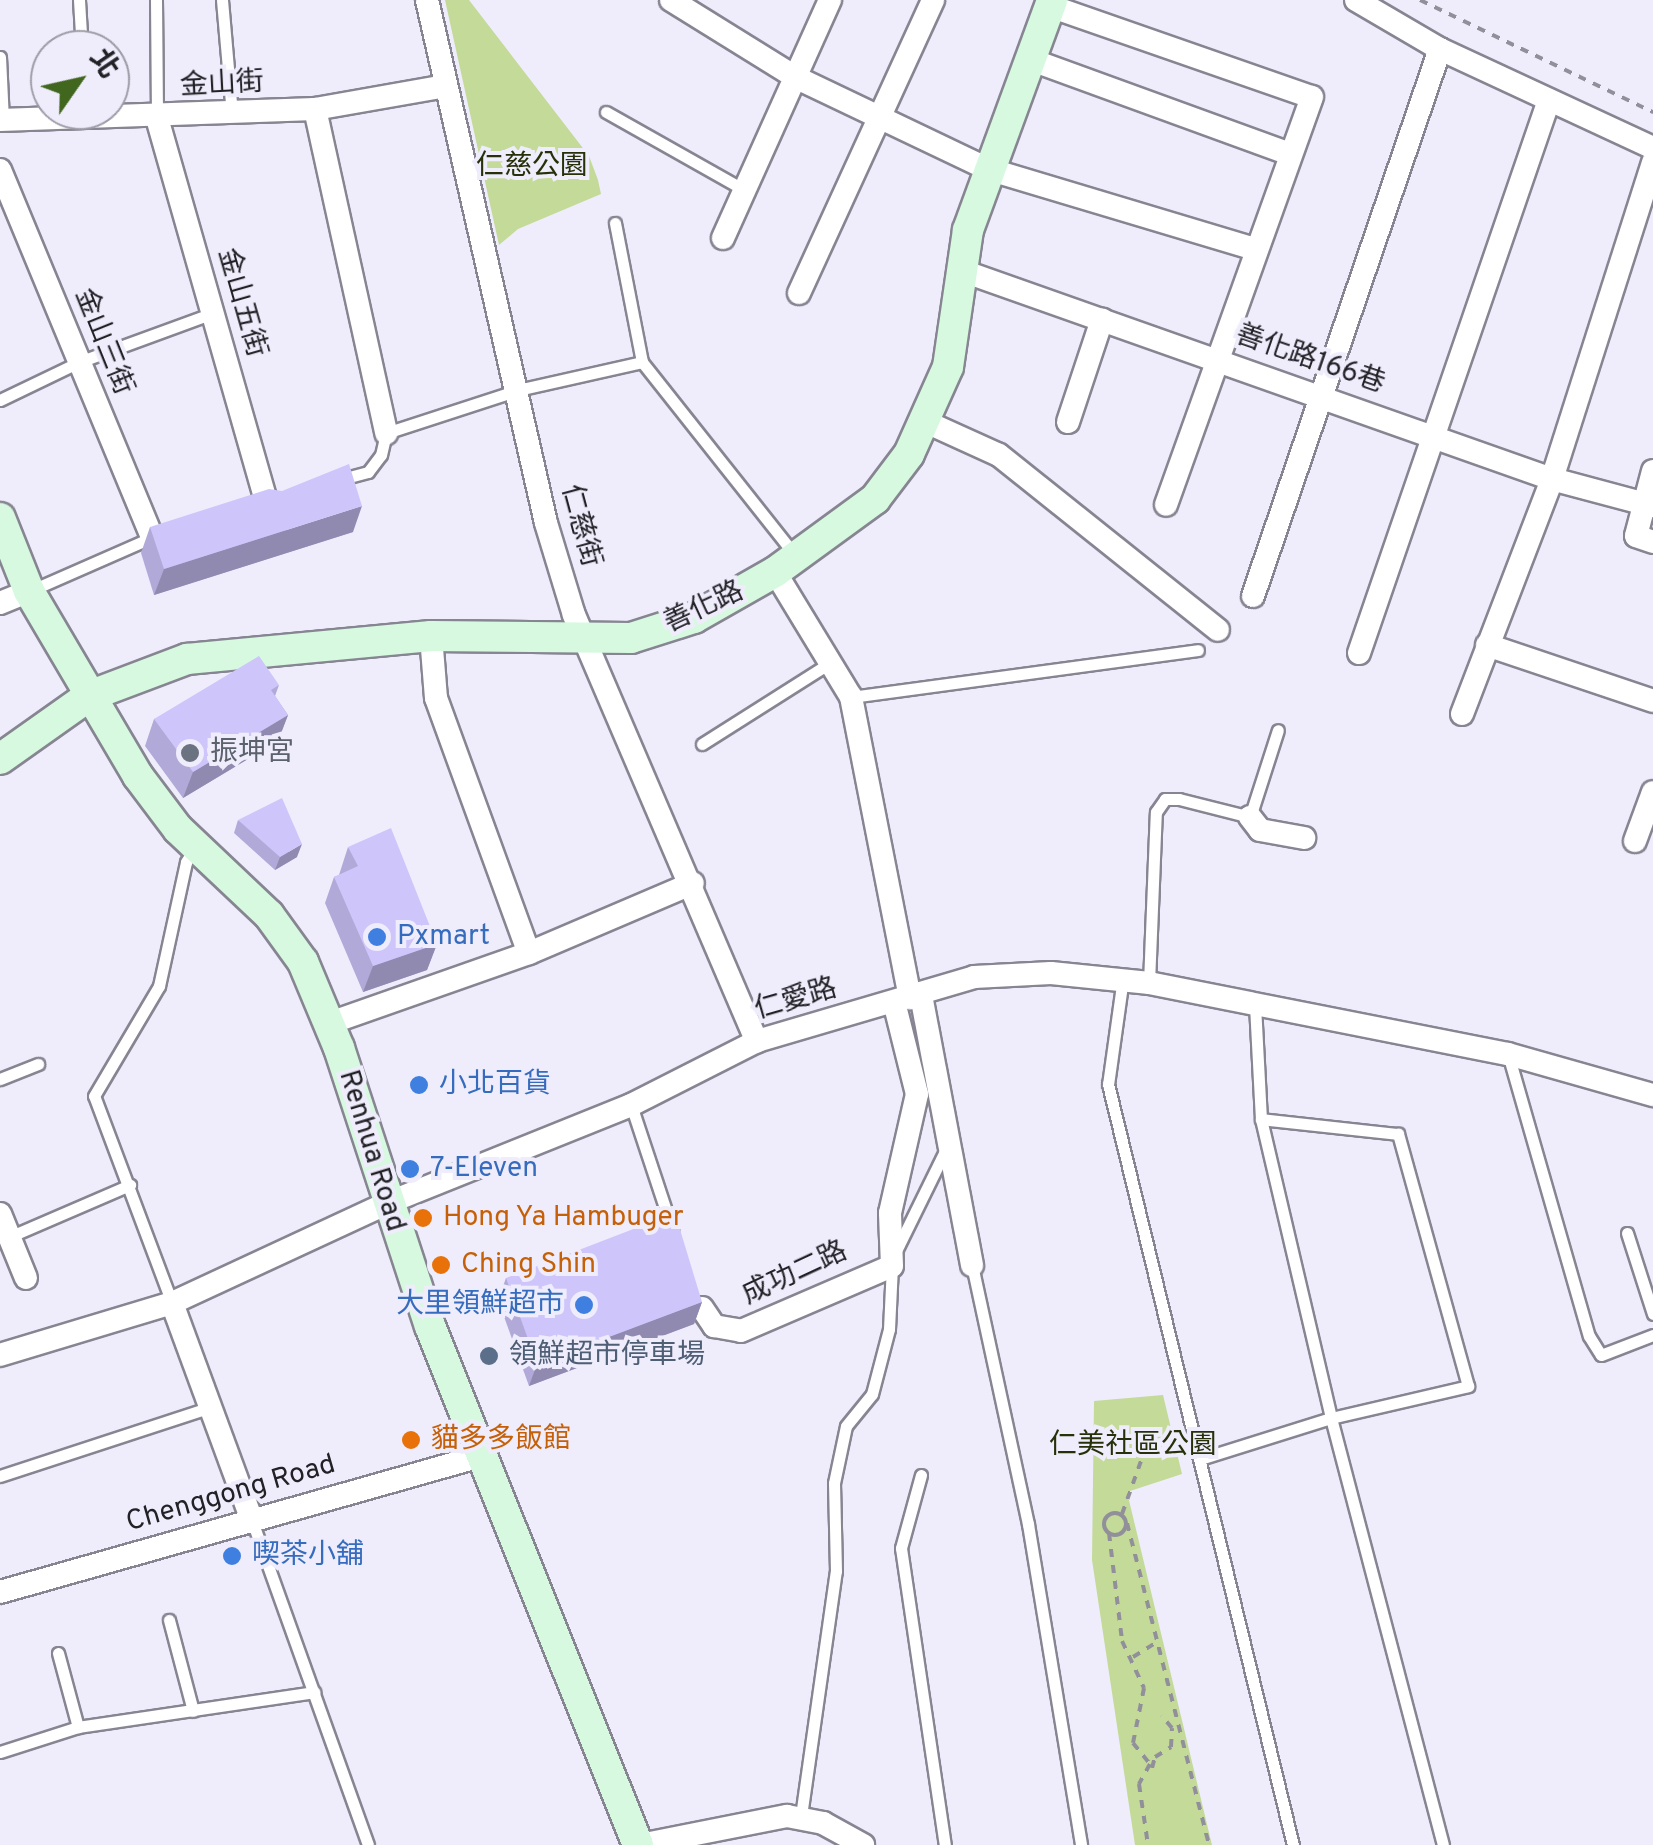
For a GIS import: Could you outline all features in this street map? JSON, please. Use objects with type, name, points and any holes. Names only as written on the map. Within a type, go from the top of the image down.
[{"type":"main road","name":"善化路","points":[[0,759],[89,696],[186,659],[431,636],[567,634],[584,640],[631,638],[668,627],[786,564],[890,486],[924,421],[948,367],[960,270],[988,169],[1051,3]]},
{"type":"main road","name":"Renhua Road","points":[[0,518],[14,597],[89,696],[138,776],[196,846],[286,937],[330,1023],[385,1204],[480,1456],[639,1845]]},
{"type":"street","name":"仁慈街","points":[[427,0],[546,523],[584,640],[693,883],[757,1041]]},
{"type":"street","points":[[671,0],[795,77],[881,122],[988,169],[1254,249]]},
{"type":"street","points":[[724,238],[830,0]]},
{"type":"street","points":[[799,293],[934,0]]},
{"type":"street","points":[[1356,0],[1440,50],[1548,103],[1653,148]]},
{"type":"street","points":[[1051,3],[1312,96],[1254,249],[1166,505]]},
{"type":"street","points":[[1253,596],[1326,396],[1440,50]]},
{"type":"street","points":[[1029,58],[1290,154]]},
{"type":"street","name":"金山街","points":[[130,116],[315,109],[445,86]]},
{"type":"street","points":[[1359,653],[1548,103]]},
{"type":"street","points":[[315,109],[386,433]]},
{"type":"street","name":"金山街","points":[[2,120],[30,118]]},
{"type":"street","name":"金山五街","points":[[158,118],[266,503]]},
{"type":"street","points":[[1462,714],[1552,479],[1653,162]]},
{"type":"street","name":"金山三街","points":[[0,170],[79,362],[162,534]]},
{"type":"street","name":"善化路166巷","points":[[960,270],[1326,396],[1552,479],[1647,504]]},
{"type":"street","points":[[1068,422],[1102,320]]},
{"type":"street","points":[[924,421],[999,455],[1218,630]]},
{"type":"street","points":[[1653,471],[1636,536],[1653,542]]},
{"type":"street","name":"成功二路","points":[[699,1299],[714,1326],[741,1331],[892,1266],[890,1213],[917,1094],[908,998],[851,698],[786,564]]},
{"type":"street","points":[[431,636],[436,698],[529,953]]},
{"type":"street","points":[[1487,646],[1653,701]]},
{"type":"street","points":[[1635,842],[1653,792]]},
{"type":"street","points":[[1250,817],[1260,830],[1304,838]]},
{"type":"street","points":[[330,1023],[529,953],[693,883]]},
{"type":"street","name":"仁愛路","points":[[0,1355],[172,1302],[385,1204],[631,1105],[757,1041],[974,978],[1051,973],[1122,985],[1149,983],[1508,1054],[1653,1095]]},
{"type":"street","name":"成功二路","points":[[908,998],[951,1138],[972,1265]]},
{"type":"street","points":[[0,1214],[26,1278]]},
{"type":"street","points":[[172,1302],[252,1518]]},
{"type":"street","name":"Chenggong Road","points":[[0,1592],[480,1456]]},
{"type":"street","points":[[639,1845],[800,1816],[863,1845]]},
{"type":"lane","points":[[80,0],[81,30]]},
{"type":"lane","points":[[156,0],[158,118]]},
{"type":"lane","points":[[222,0],[232,115]]},
{"type":"lane","points":[[0,57],[2,120]]},
{"type":"lane","points":[[606,112],[746,190]]},
{"type":"lane","points":[[615,222],[642,362],[786,564]]},
{"type":"lane","points":[[0,400],[79,362],[213,313]]},
{"type":"lane","points":[[318,486],[368,472],[381,456],[386,433],[518,390],[642,362]]},
{"type":"lane","points":[[14,597],[162,534]]},
{"type":"lane","points":[[851,698],[1198,650]]},
{"type":"lane","points":[[702,744],[831,662]]},
{"type":"lane","points":[[1149,983],[1156,812],[1165,799],[1180,799],[1250,817],[1278,730]]},
{"type":"lane","points":[[172,1302],[94,1096],[158,986],[186,862],[196,846]]},
{"type":"lane","points":[[1122,985],[1108,1084],[1293,1845]]},
{"type":"lane","points":[[1255,1004],[1261,1119],[1331,1418],[1443,1845]]},
{"type":"lane","points":[[1508,1054],[1588,1336],[1601,1354],[1653,1335]]},
{"type":"lane","points":[[0,1080],[38,1064]]},
{"type":"lane","points":[[631,1105],[676,1240]]},
{"type":"lane","points":[[1200,1459],[1331,1418],[1468,1386],[1398,1134],[1261,1119]]},
{"type":"lane","points":[[800,1816],[836,1571],[834,1483],[846,1426],[872,1394],[890,1329],[892,1266],[951,1138]]},
{"type":"lane","points":[[9,1237],[130,1185]]},
{"type":"lane","points":[[653,1230],[670,1224]]},
{"type":"lane","points":[[1627,1233],[1653,1314]]},
{"type":"lane","points":[[972,1265],[1028,1524],[1081,1845]]},
{"type":"lane","points":[[0,1476],[210,1406]]},
{"type":"lane","points":[[921,1474],[901,1548],[945,1845]]},
{"type":"lane","points":[[252,1518],[368,1845]]},
{"type":"lane","points":[[168,1620],[194,1710]]},
{"type":"lane","points":[[58,1653],[78,1727]]},
{"type":"lane","points":[[0,1752],[78,1727],[314,1692]]},
{"type":"path","points":[[1420,0],[1653,112]]},
{"type":"path","points":[[1196,1442],[1146,1447],[1122,1514],[1209,1845]]},
{"type":"path","points":[[1122,1514],[1107,1516],[1122,1640],[1134,1656],[1130,1661]]},
{"type":"path","points":[[1109,1534],[1121,1534],[1127,1523]]},
{"type":"path","points":[[1130,1661],[1157,1642]]},
{"type":"path","points":[[1130,1661],[1145,1700],[1132,1743],[1151,1772]]},
{"type":"path","points":[[1162,1716],[1176,1728]]},
{"type":"path","points":[[1148,1845],[1139,1784],[1151,1772],[1155,1757],[1171,1746],[1176,1728]]},
{"type":"green space","name":"仁慈公園","points":[[445,0],[469,0],[589,156],[598,180],[601,194],[518,229],[499,245]]},
{"type":"green space","name":"仁美社區公園","points":[[1163,1395],[1182,1474],[1127,1492],[1212,1845],[1135,1845],[1092,1560],[1094,1401]]},
{"type":"building","points":[[349,464],[362,506],[164,569],[150,527],[269,489],[282,491]]},
{"type":"building","points":[[259,656],[279,685],[271,690],[288,715],[193,772],[154,719]]},
{"type":"building","points":[[282,798],[302,844],[280,857],[238,820]]},
{"type":"building","name":"Pxmart","points":[[391,828],[437,944],[373,966],[334,877],[358,866],[348,847]]},
{"type":"building","points":[[675,1213],[702,1302],[537,1364],[506,1278]]},
{"type":"place","name":"振坤宮","points":[[190,753]]},
{"type":"place","name":"Pxmart","points":[[377,937]]},
{"type":"place","name":"小北百貨","points":[[419,1085]]},
{"type":"place","name":"7-Eleven","points":[[410,1169]]},
{"type":"place","name":"Hong Ya Hambuger","points":[[423,1218]]},
{"type":"place","name":"Ching Shin","points":[[441,1265]]},
{"type":"place","name":"大里領鮮超市","points":[[584,1305]]},
{"type":"place","name":"領鮮超市停車場","points":[[489,1356]]},
{"type":"place","name":"貓多多飯館","points":[[411,1440]]},
{"type":"place","name":"喫茶小舖","points":[[232,1556]]}]
